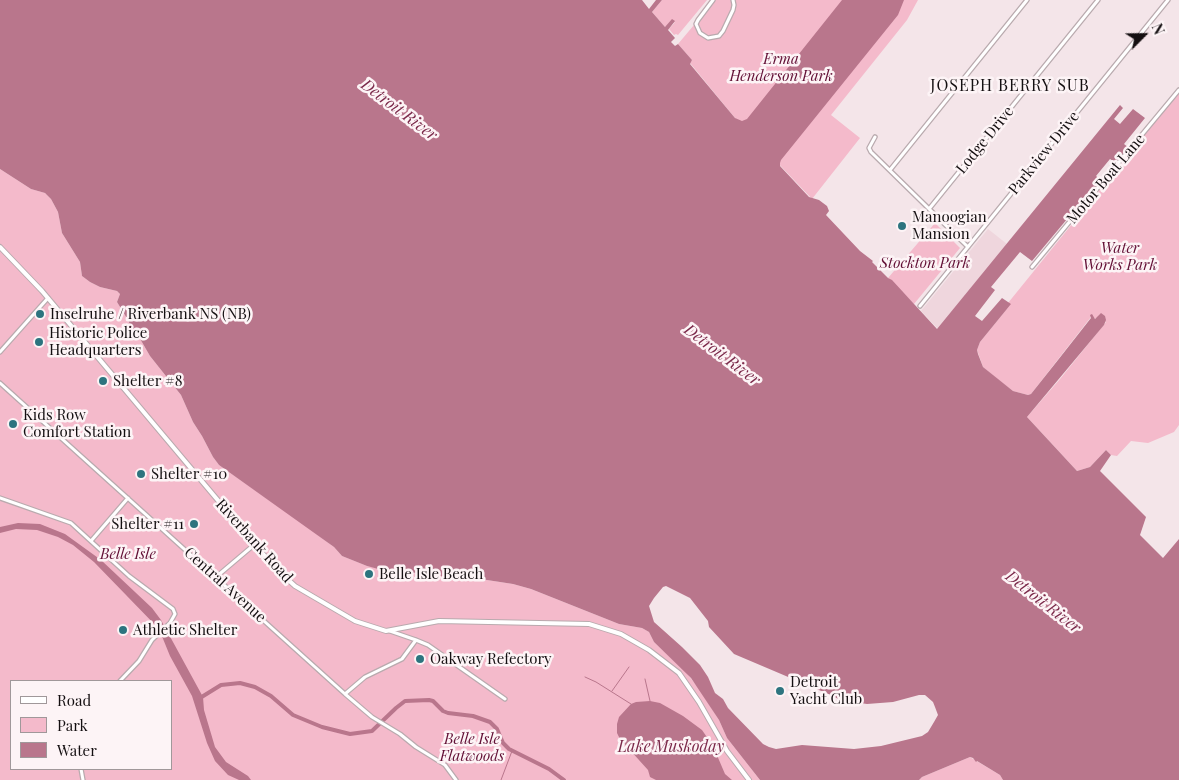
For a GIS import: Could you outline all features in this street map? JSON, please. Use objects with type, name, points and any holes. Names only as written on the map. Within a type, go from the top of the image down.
[{"type":"street","points":[[713,0],[696,24],[700,33],[708,38],[715,38],[723,32],[733,10],[733,0]]},
{"type":"street","points":[[890,170],[1027,0]]},
{"type":"street","name":"Lodge Drive","points":[[929,209],[1098,0]]},
{"type":"street","name":"Parkview Drive","points":[[920,306],[1168,0]]},
{"type":"street","name":"Motor Boat Lane","points":[[1032,267],[1179,90]]},
{"type":"street","points":[[875,137],[869,150],[968,247]]},
{"type":"street","name":"Riverbank Road","points":[[0,247],[48,298],[286,580],[315,599],[363,625],[380,630],[390,631],[439,621],[588,624],[621,634],[649,650],[679,673],[699,702],[727,751],[749,780]]},
{"type":"street","points":[[0,352],[48,298]]},
{"type":"street","name":"Central Avenue","points":[[0,383],[372,718],[386,725],[445,765],[456,780]]},
{"type":"street","points":[[0,498],[65,520],[77,528],[129,576],[170,604],[175,614],[159,632],[139,661],[121,680]]},
{"type":"street","points":[[91,541],[128,498]]},
{"type":"street","points":[[216,577],[255,544]]},
{"type":"street","points":[[390,631],[416,640],[440,653],[505,699]]},
{"type":"street","points":[[345,694],[365,677],[402,659],[416,640]]},
{"type":"shaded area","points":[[988,229],[1007,244],[938,329],[921,311]]},
{"type":"green space","points":[[662,0],[707,0],[678,35],[674,35],[669,29],[675,22],[665,27],[652,12]]},
{"type":"green space","name":"Erma Henderson Park","points":[[715,0],[918,0],[907,20],[831,115],[860,138],[812,199],[735,118],[690,63],[692,60],[678,44]]},
{"type":"green space","name":"Water Works Park","points":[[1179,92],[1179,425],[1174,432],[1148,443],[1131,441],[1117,456],[1111,455],[1106,450],[1090,467],[1077,471],[1027,417],[1106,322],[1091,317],[1031,394],[1028,395],[1013,391],[983,367],[977,350],[980,342],[1010,305],[1008,303]]},
{"type":"green space","name":"Belle Isle","points":[[0,169],[31,189],[45,193],[51,199],[58,212],[62,233],[80,262],[82,276],[100,287],[117,291],[120,294],[117,302],[131,327],[150,356],[181,395],[193,422],[219,465],[302,523],[334,547],[342,556],[367,566],[399,572],[474,578],[513,584],[531,589],[619,624],[642,628],[649,632],[654,642],[685,671],[700,690],[719,720],[727,738],[760,780],[0,780]]},
{"type":"green space","name":"Stockton Park","points":[[935,223],[960,248],[914,304],[888,278]]},
{"type":"green space","points":[[970,757],[1000,775],[1003,780],[919,780],[922,777]]},
{"type":"water","name":"Detroit River","points":[[0,0],[642,0],[649,9],[656,0],[662,0],[652,12],[665,27],[672,19],[675,21],[668,30],[675,38],[671,42],[675,46],[678,44],[692,60],[690,64],[735,118],[742,121],[747,119],[842,0],[904,0],[898,15],[781,160],[780,166],[809,197],[819,200],[827,206],[829,211],[826,215],[860,251],[892,280],[937,329],[1120,105],[1123,108],[1114,119],[1120,124],[1133,109],[1145,118],[1124,144],[1129,148],[1116,163],[1110,159],[1096,176],[1102,181],[1081,208],[1078,206],[1032,261],[1020,252],[991,287],[995,290],[975,316],[982,321],[1002,298],[1011,304],[980,342],[977,350],[983,367],[1013,391],[1028,395],[1031,394],[1091,318],[1090,315],[1092,314],[1095,319],[1101,313],[1105,316],[1104,325],[1027,417],[1077,471],[1090,467],[1106,450],[1111,455],[1100,471],[1146,517],[1140,535],[1163,558],[1179,539],[1179,780],[1003,780],[1000,775],[970,757],[922,777],[919,780],[760,780],[727,738],[719,720],[691,678],[654,642],[649,632],[642,628],[619,624],[531,589],[513,584],[474,578],[420,575],[367,566],[342,556],[334,547],[219,465],[193,422],[181,395],[150,356],[131,327],[117,302],[120,294],[117,291],[100,287],[82,276],[80,262],[62,233],[58,212],[51,199],[45,193],[31,189],[0,169]],"holes":[[[666,586],[690,598],[708,621],[709,627],[734,654],[840,700],[867,704],[893,702],[925,695],[933,702],[938,715],[928,732],[922,736],[881,746],[854,749],[802,745],[776,749],[769,747],[763,744],[728,708],[723,699],[715,693],[700,665],[654,622],[649,606],[663,587]]]},
{"type":"water","points":[[18,523],[40,524],[65,534],[101,560],[152,608],[161,620],[203,697],[204,710],[215,747],[226,762],[251,780],[239,780],[228,775],[215,761],[207,743],[192,696],[170,656],[159,629],[94,562],[73,545],[58,537],[37,530],[16,529],[0,533],[0,527]]},
{"type":"water","name":"Lake Muskoday","points":[[650,701],[660,703],[683,716],[702,730],[713,746],[725,774],[732,780],[656,780],[650,777],[648,770],[620,739],[617,733],[617,724],[619,717],[631,704]]},
{"type":"waterway","points":[[612,691],[629,667]]},
{"type":"waterway","points":[[585,677],[631,704]]},
{"type":"waterway","points":[[645,679],[650,701]]},
{"type":"waterway","points":[[200,698],[221,685],[240,683],[255,687],[271,696],[293,715],[322,727],[350,734],[372,731],[405,701],[429,700],[448,713],[473,716],[490,722],[497,729],[503,743],[509,749],[549,769],[564,780]]},
{"type":"waterway","points":[[501,780],[512,751]]},
{"type":"place","name":"Manoogian Mansion","points":[[902,226]]},
{"type":"place","name":"Inselruhe / Riverbank NS (NB)","points":[[40,314]]},
{"type":"place","name":"Historic Police Headquarters","points":[[39,342]]},
{"type":"place","name":"Shelter #8","points":[[103,381]]},
{"type":"place","name":"Kids Row Comfort Station","points":[[13,424]]},
{"type":"place","name":"Shelter #10","points":[[141,474]]},
{"type":"place","name":"Shelter #11","points":[[194,524]]},
{"type":"place","name":"Belle Isle Beach","points":[[369,574]]},
{"type":"place","name":"Athletic Shelter","points":[[123,630]]},
{"type":"place","name":"Oakway Refectory","points":[[420,659]]},
{"type":"place","name":"Detroit Yacht Club","points":[[780,691]]},
{"type":"district","name":"JOSEPH BERRY SUB","points":[[1010,86]]},
{"type":"park label","name":"Belle Isle Flatwoods","points":[[472,748]]}]
